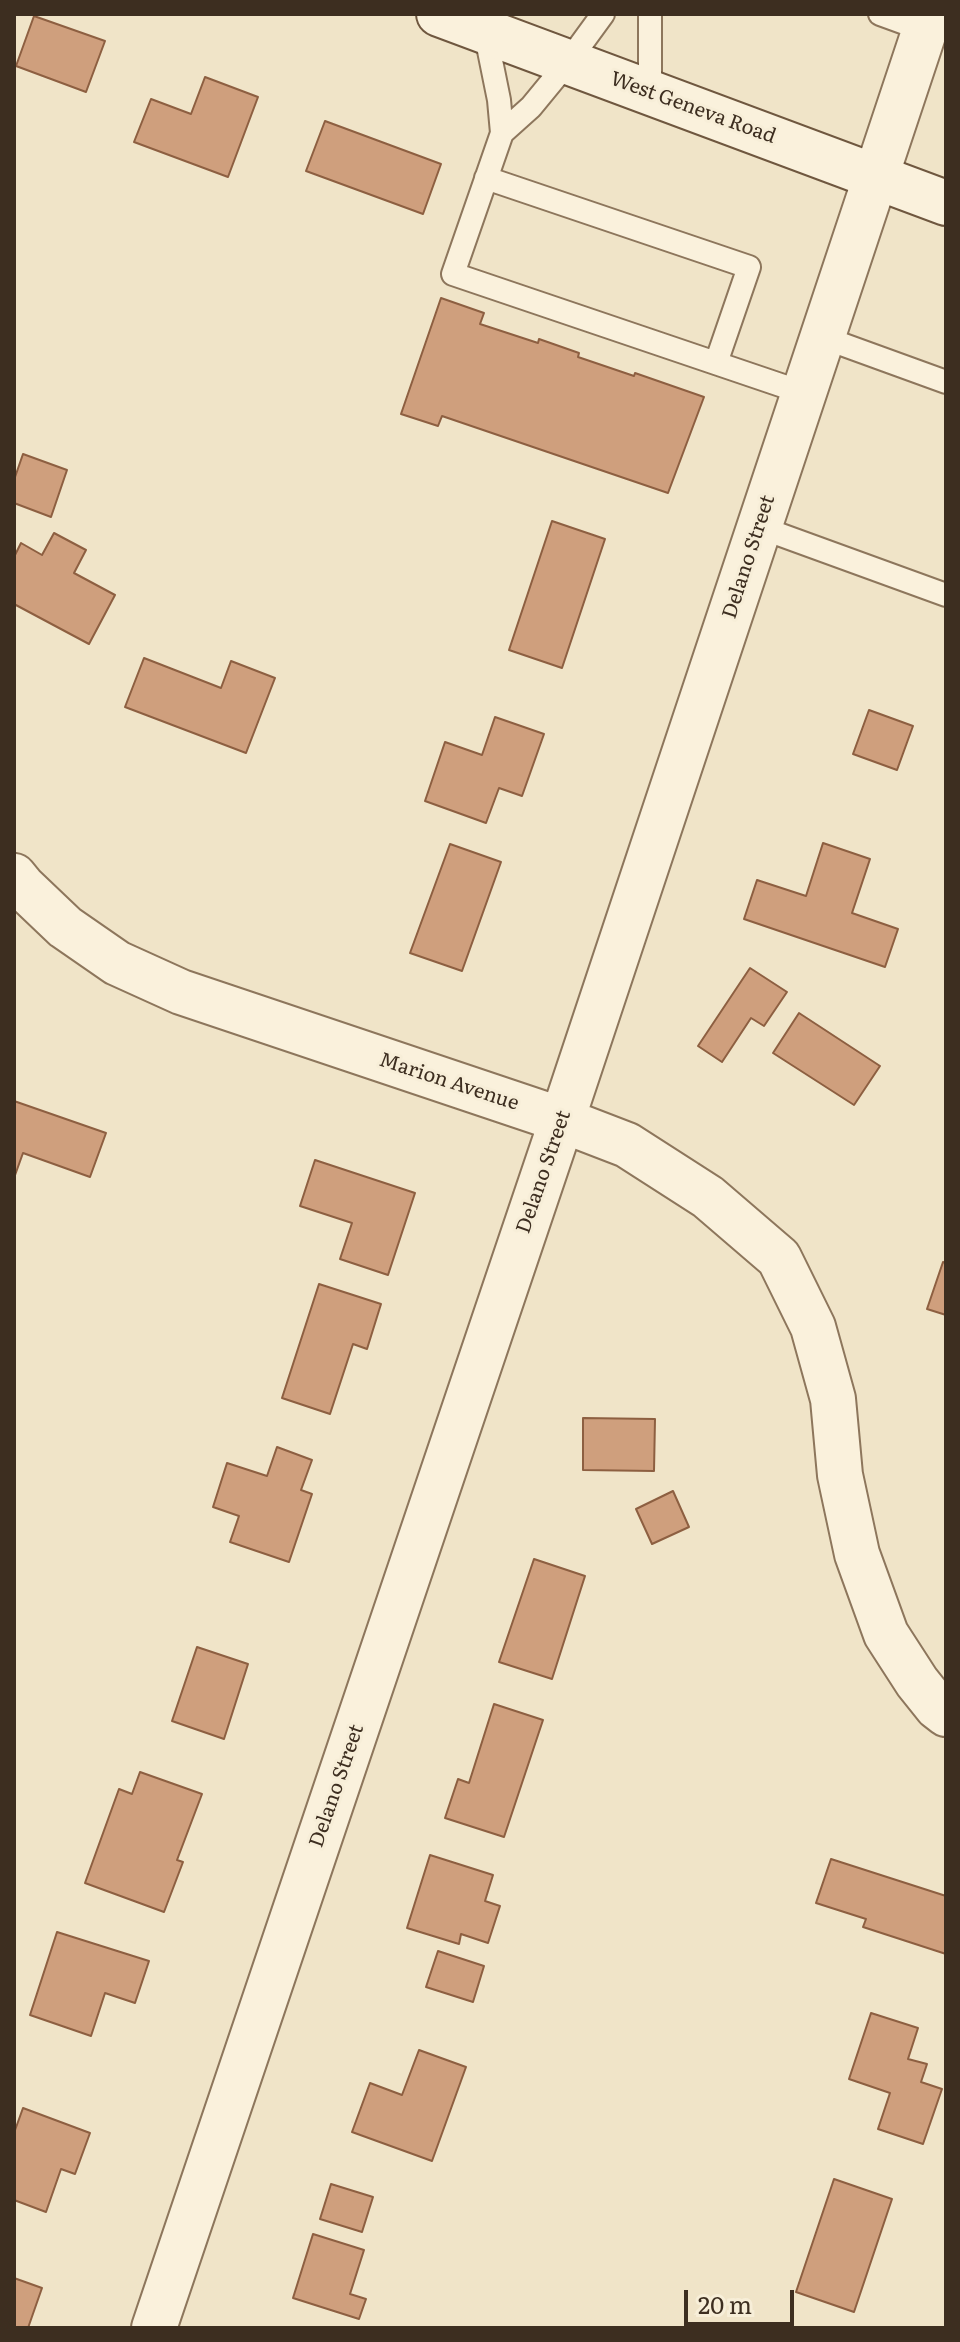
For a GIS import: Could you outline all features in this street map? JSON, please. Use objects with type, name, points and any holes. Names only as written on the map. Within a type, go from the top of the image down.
[{"type":"street","name":"West Geneva Road","points":[[439,14],[946,203]]},
{"type":"street","name":"Delano Street","points":[[154,2328],[562,1120],[927,22]]},
{"type":"street","name":"Marion Avenue","points":[[14,876],[65,927],[117,963],[181,992],[562,1120],[627,1145],[708,1197],[779,1258],[813,1327],[833,1399],[840,1475],[861,1567],[886,1634],[917,1682],[946,1714]]},
{"type":"lane","points":[[502,133],[531,107],[603,14]]},
{"type":"lane","points":[[650,14],[650,93]]},
{"type":"lane","points":[[880,14],[927,22]]},
{"type":"lane","points":[[485,31],[499,100],[502,133],[453,274],[804,393]]},
{"type":"lane","points":[[486,178],[749,267],[716,363]]},
{"type":"lane","points":[[822,337],[946,382]]},
{"type":"lane","points":[[759,527],[946,595]]},
{"type":"building","points":[[34,16],[105,41],[86,92],[16,66]]},
{"type":"building","points":[[205,77],[258,97],[228,177],[134,142],[151,99],[191,114]]},
{"type":"building","points":[[325,121],[441,164],[423,214],[306,171]]},
{"type":"building","points":[[441,298],[484,313],[480,324],[538,343],[539,339],[579,353],[578,357],[704,397],[668,493],[442,416],[438,426],[401,414]]},
{"type":"building","points":[[23,454],[67,470],[51,517],[14,503],[14,480]]},
{"type":"building","points":[[552,521],[605,539],[562,668],[509,650]]},
{"type":"building","points":[[54,533],[86,550],[74,573],[115,595],[89,644],[14,604],[14,557],[21,543],[42,555]]},
{"type":"building","points":[[144,658],[221,688],[231,661],[275,678],[246,753],[125,707]]},
{"type":"building","points":[[869,710],[913,726],[897,770],[853,754]]},
{"type":"building","points":[[495,717],[544,734],[522,796],[499,788],[486,823],[425,801],[445,742],[482,755]]},
{"type":"building","points":[[823,843],[870,859],[852,913],[898,929],[885,967],[744,919],[757,880],[806,896]]},
{"type":"building","points":[[450,844],[501,862],[462,971],[410,953]]},
{"type":"building","points":[[750,968],[787,992],[764,1026],[751,1018],[722,1062],[698,1046]]},
{"type":"building","points":[[799,1013],[880,1066],[854,1105],[773,1053]]},
{"type":"building","points":[[14,1101],[106,1133],[90,1177],[23,1153],[14,1178]]},
{"type":"building","points":[[315,1160],[415,1193],[388,1275],[340,1259],[352,1223],[300,1206]]},
{"type":"building","points":[[943,1262],[946,1263],[946,1315],[927,1309]]},
{"type":"building","points":[[319,1284],[381,1304],[367,1349],[353,1344],[330,1414],[282,1398]]},
{"type":"building","points":[[583,1418],[655,1419],[654,1471],[583,1470]]},
{"type":"building","points":[[277,1447],[312,1460],[301,1490],[312,1494],[289,1562],[230,1542],[239,1516],[213,1507],[227,1463],[267,1476]]},
{"type":"building","points":[[673,1491],[689,1527],[652,1544],[636,1509]]},
{"type":"building","points":[[534,1559],[585,1576],[552,1679],[499,1662]]},
{"type":"building","points":[[197,1647],[248,1664],[224,1739],[172,1721]]},
{"type":"building","points":[[494,1704],[543,1720],[504,1837],[445,1818],[458,1779],[469,1783]]},
{"type":"building","points":[[140,1772],[202,1794],[177,1860],[183,1862],[164,1912],[85,1883],[119,1789],[132,1794]]},
{"type":"building","points":[[430,1855],[493,1875],[485,1901],[500,1906],[488,1943],[461,1934],[459,1944],[407,1928]]},
{"type":"building","points":[[831,1859],[946,1896],[946,1954],[863,1927],[866,1919],[816,1903]]},
{"type":"building","points":[[57,1932],[149,1961],[135,2003],[105,1993],[91,2036],[30,2015]]},
{"type":"building","points":[[438,1951],[484,1966],[473,2002],[426,1987]]},
{"type":"building","points":[[871,2013],[918,2028],[908,2059],[927,2064],[921,2082],[942,2089],[923,2144],[878,2129],[890,2093],[849,2079]]},
{"type":"building","points":[[419,2050],[466,2067],[432,2161],[352,2132],[370,2083],[402,2095]]},
{"type":"building","points":[[23,2108],[90,2133],[75,2174],[61,2169],[46,2212],[14,2200],[14,2133]]},
{"type":"building","points":[[834,2179],[892,2199],[854,2312],[796,2292]]},
{"type":"building","points":[[331,2184],[373,2197],[362,2232],[320,2219]]},
{"type":"building","points":[[313,2234],[364,2250],[350,2294],[366,2299],[359,2319],[293,2298]]},
{"type":"building","points":[[14,2278],[42,2288],[28,2328],[14,2328]]}]
